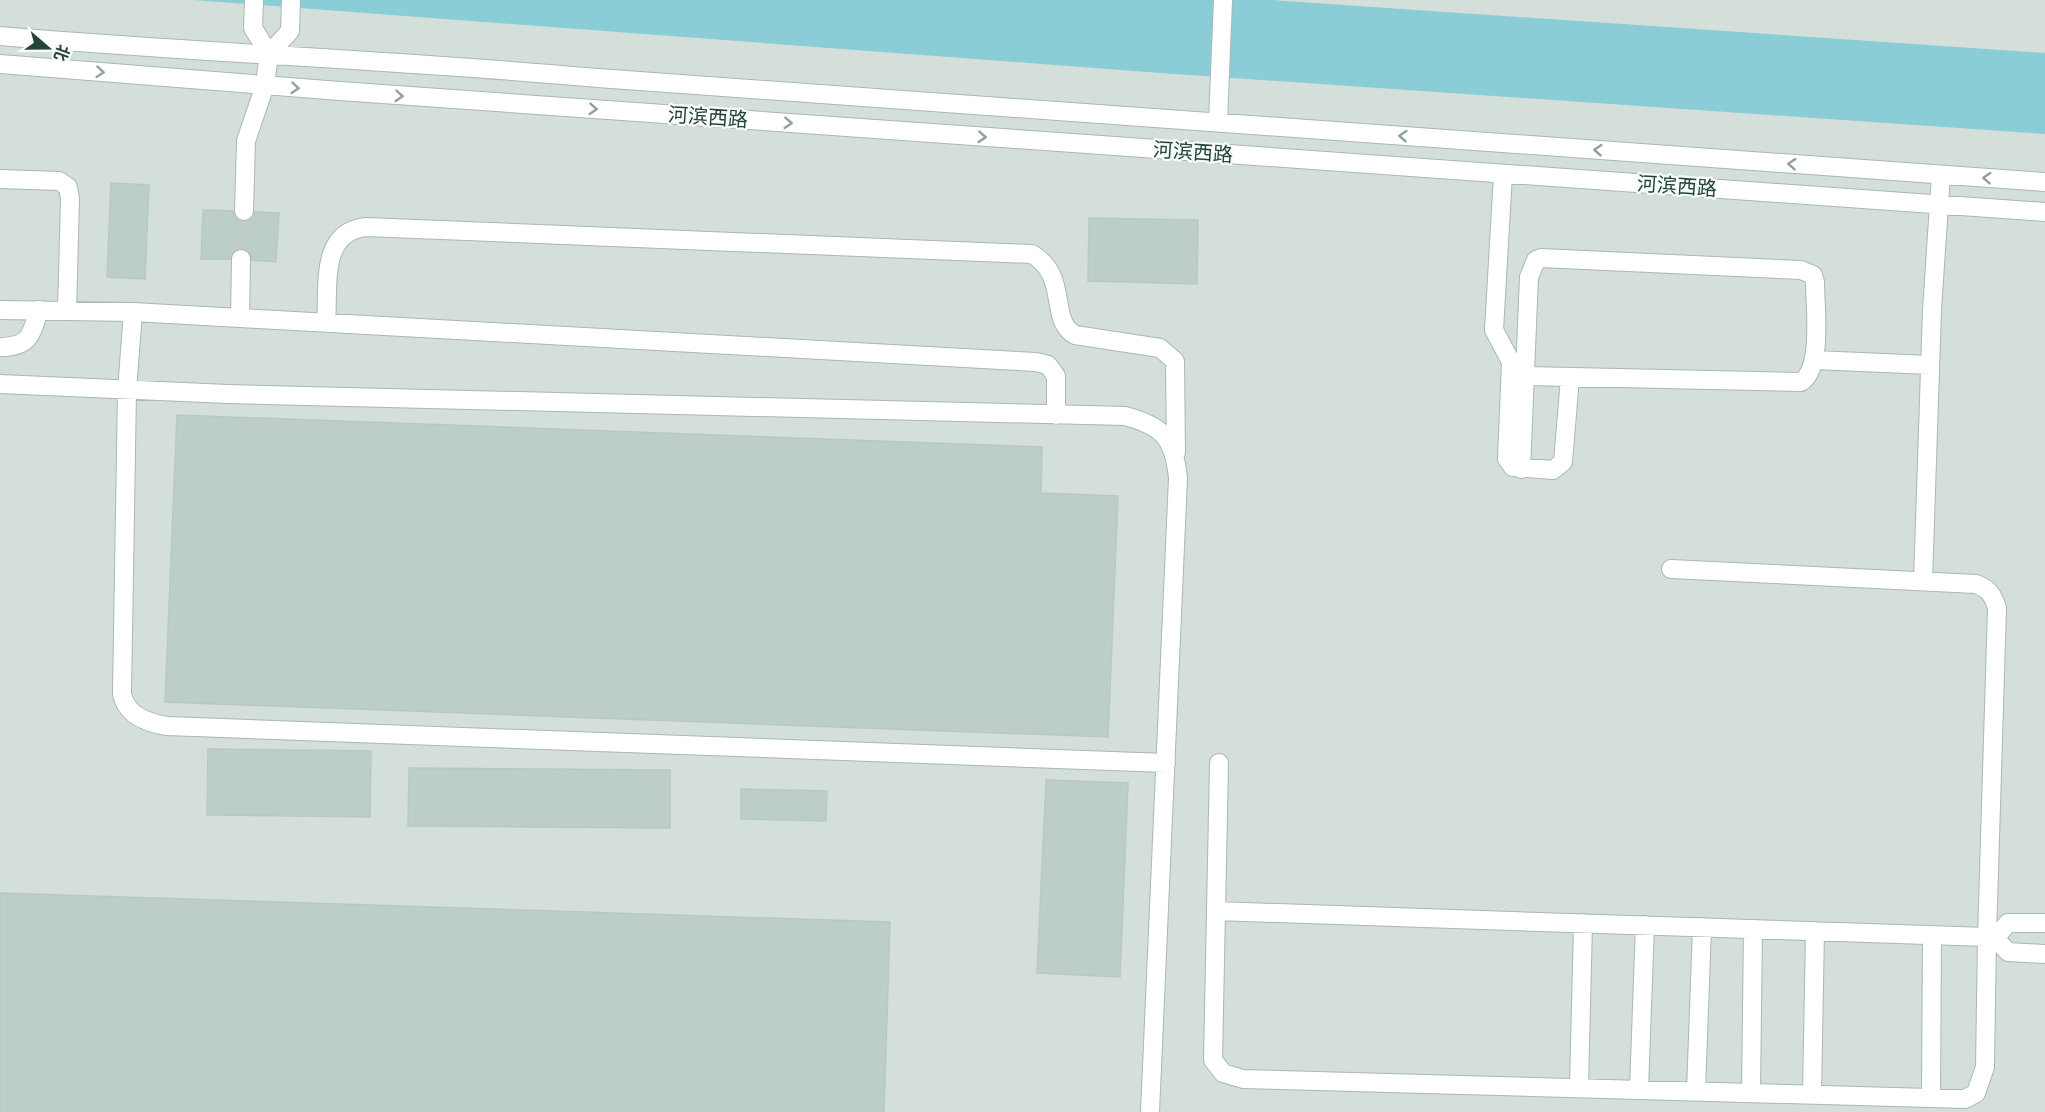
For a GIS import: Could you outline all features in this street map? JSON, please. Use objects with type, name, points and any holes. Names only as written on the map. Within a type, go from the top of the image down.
[{"type":"street","points":[[1218,122],[1223,0]]},
{"type":"street","points":[[254,6],[253,28],[269,54]]},
{"type":"street","points":[[244,211],[246,141],[265,85],[269,54],[290,31],[291,8]]},
{"type":"street","points":[[0,36],[464,66],[622,80],[2045,182]]},
{"type":"street","name":"河滨西路","points":[[0,64],[340,92],[2045,212]]},
{"type":"street","points":[[1503,174],[1494,330],[1511,362],[1508,459],[1513,467],[1553,471],[1563,462],[1570,378]]},
{"type":"street","points":[[1923,581],[1929,365],[1941,175]]},
{"type":"street","points":[[0,179],[59,181],[68,187],[70,199],[67,311]]},
{"type":"street","points":[[326,323],[331,254],[336,242],[344,232],[366,226],[1032,254],[1043,260],[1052,273],[1061,315],[1068,331],[1075,335],[1160,348],[1175,361],[1177,497],[1150,1112]]},
{"type":"street","points":[[1521,469],[1529,277],[1532,267],[1541,258],[1807,271],[1813,275],[1815,282],[1815,360],[1810,375],[1801,381],[1792,383],[1526,376]]},
{"type":"street","points":[[240,318],[241,259]]},
{"type":"street","points":[[0,310],[133,312],[1036,362],[1048,365],[1056,376],[1056,415]]},
{"type":"street","points":[[0,347],[15,347],[25,342],[32,331],[39,310]]},
{"type":"street","points":[[133,312],[127,390],[122,694],[127,708],[152,723],[167,726],[1166,763]]},
{"type":"street","points":[[1815,360],[1929,365]]},
{"type":"street","points":[[0,384],[127,390],[1125,416],[1160,429],[1176,456]]},
{"type":"street","points":[[1219,763],[1213,1060],[1223,1073],[1243,1079],[1965,1099],[1976,1093],[1982,1079],[1991,937],[1997,608],[1993,596],[1986,587],[1976,584],[1671,569]]},
{"type":"street","points":[[1216,911],[1991,937],[2008,952],[2045,954]]},
{"type":"street","points":[[1579,1087],[1583,923]]},
{"type":"street","points":[[1991,937],[2008,923],[2045,923]]},
{"type":"street","points":[[1639,1089],[1645,925]]},
{"type":"street","points":[[1696,1091],[1702,927]]},
{"type":"street","points":[[1751,1093],[1753,929]]},
{"type":"street","points":[[1812,1094],[1815,931]]},
{"type":"street","points":[[1931,1098],[1932,935]]},
{"type":"shaded area","points":[[0,0],[2045,0],[2045,1112],[0,1112]]},
{"type":"water","points":[[194,0],[1271,0],[2045,53],[2045,134],[1160,73]]},
{"type":"building","points":[[111,183],[149,185],[145,279],[107,277]]},
{"type":"building","points":[[203,210],[233,211],[234,217],[243,222],[250,221],[255,212],[279,213],[276,262],[252,260],[250,253],[242,248],[235,250],[230,259],[201,259]]},
{"type":"building","points":[[1089,218],[1198,220],[1197,284],[1088,281]]},
{"type":"building","points":[[177,415],[1042,447],[1041,493],[1118,496],[1108,737],[165,702]]},
{"type":"building","points":[[208,749],[371,751],[370,817],[207,815]]},
{"type":"building","points":[[409,768],[670,770],[670,828],[408,826]]},
{"type":"building","points":[[1046,780],[1128,783],[1120,977],[1037,973]]},
{"type":"building","points":[[741,789],[827,791],[826,821],[741,819]]},
{"type":"building","points":[[0,893],[890,922],[884,1112],[0,1112]]},
{"type":"tunnel","points":[[241,259],[244,211]]}]
